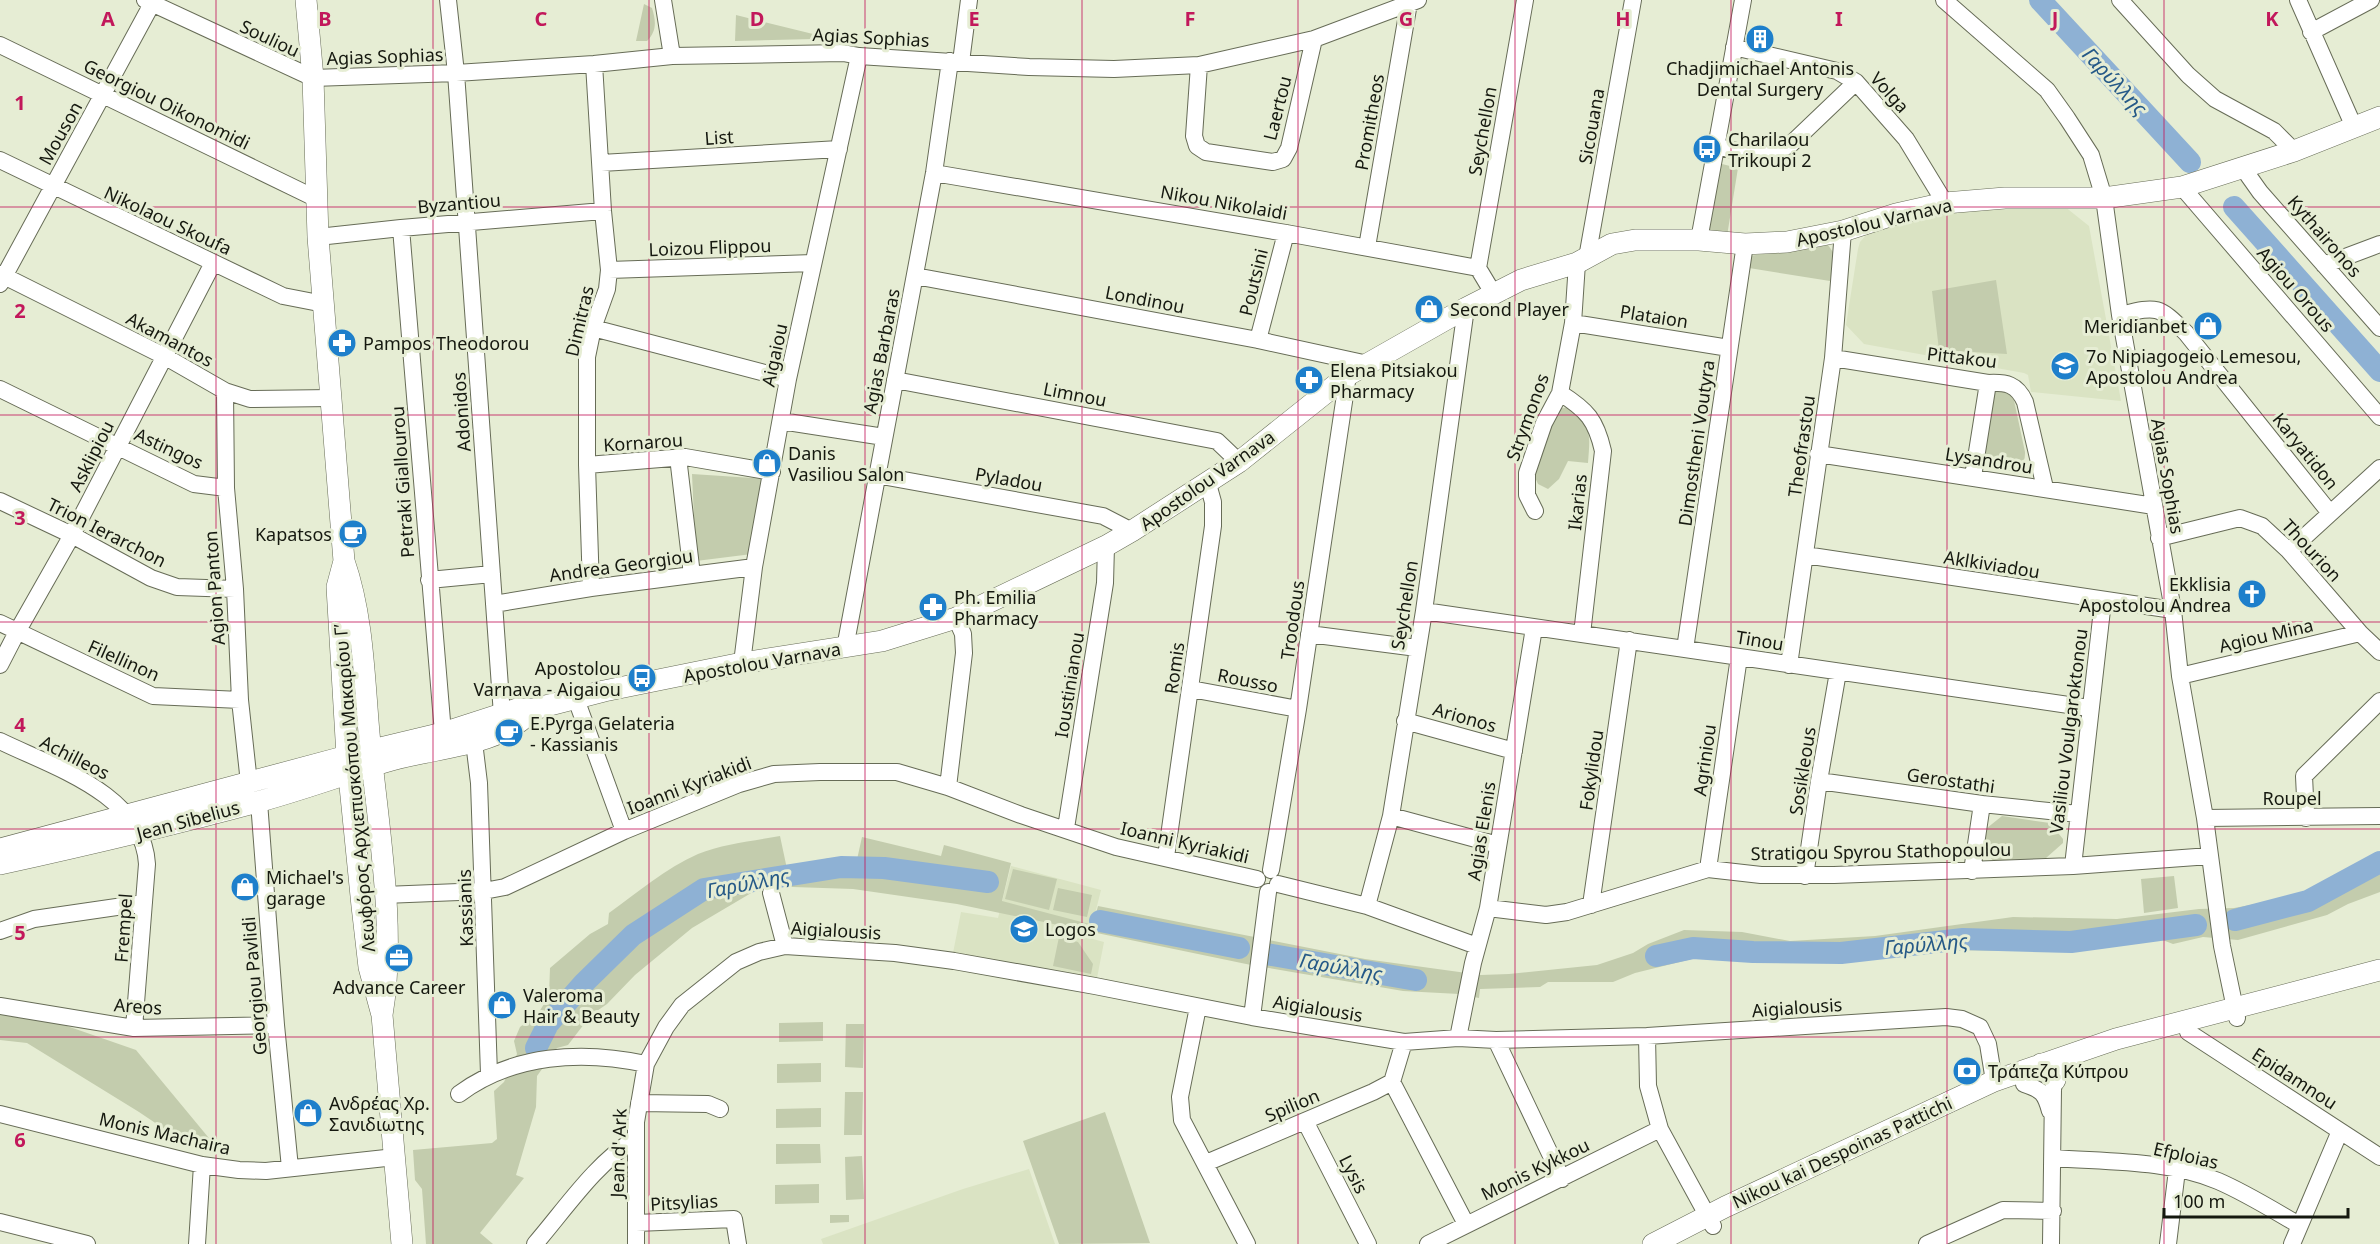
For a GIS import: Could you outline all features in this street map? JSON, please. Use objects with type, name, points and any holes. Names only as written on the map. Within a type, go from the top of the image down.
[{"type":"main road","name":"Λεωφόρος Αρχιεπισκόπου Μακαρίου Γ’","points":[[306,0],[312,78],[318,237],[344,561],[354,588],[384,895],[387,987],[382,1015]]},
{"type":"main road","name":"Apostolou Varnava","points":[[372,759],[442,733],[517,710],[534,709],[604,691],[742,663],[882,641],[956,618],[1106,546],[1208,484],[1348,375],[1493,293],[1521,280],[1582,261],[1612,244],[1635,240],[1699,240],[1745,244],[1786,242],[1844,231],[1896,214],[1945,203],[2005,198],[2104,198],[2182,187],[2294,151],[2380,117]]},
{"type":"main road","name":"Λεωφόρος Αρχιεπισκόπου Μακαρίου Γ’","points":[[344,561],[337,587],[348,764],[369,967],[382,1015],[402,1244]]},
{"type":"main road","name":"Apostolou Varnava","points":[[372,759],[391,760],[474,742],[515,725],[534,709]]},
{"type":"main road","name":"Jean Sibelius","points":[[0,864],[372,759]]},
{"type":"main road","name":"Jean Sibelius","points":[[0,849],[132,825]]},
{"type":"main road","name":"Nikou kai Despoinas Pattichi","points":[[1676,1244],[1710,1221],[1994,1081],[2052,1072],[2113,1051],[2188,1032],[2236,1013],[2380,970]]},
{"type":"main road","name":"Nikou kai Despoinas Pattichi","points":[[1653,1244],[2052,1072],[2116,1039],[2380,982]]},
{"type":"street","name":"Adonidos","points":[[448,0],[456,73],[501,715]]},
{"type":"street","points":[[663,0],[672,56]]},
{"type":"street","name":"Agias Barbaras","points":[[845,648],[934,173],[956,62],[967,29],[969,0]]},
{"type":"street","name":"Seychellon","points":[[1478,268],[1525,0]]},
{"type":"street","name":"Sicouana","points":[[1582,261],[1633,0]]},
{"type":"street","points":[[1699,240],[1743,0]]},
{"type":"street","name":"Agias Sophias","points":[[1944,0],[2047,90],[2091,155],[2104,198],[2120,315],[2173,610],[2180,676],[2205,818],[2222,946],[2236,1013]]},
{"type":"street","points":[[2120,0],[2201,87],[2215,99],[2274,131],[2294,151]]},
{"type":"street","points":[[2298,0],[2354,127]]},
{"type":"street","points":[[2311,32],[2371,0]]},
{"type":"street","name":"Souliou","points":[[150,1],[312,78]]},
{"type":"street","name":"Mouson","points":[[1,278],[103,95],[150,1]]},
{"type":"street","name":"Agias Sophias","points":[[312,78],[456,73],[594,64],[672,56],[843,53],[956,62],[1114,69],[1200,65],[1314,39],[1414,1]]},
{"type":"street","name":"Promitheos","points":[[1367,247],[1414,1]]},
{"type":"street","name":"Laertou","points":[[1200,65],[1194,136],[1197,147],[1206,152],[1273,162],[1283,159],[1289,148],[1314,39]]},
{"type":"street","name":"Georgiou Oikonomidi","points":[[0,45],[316,199]]},
{"type":"street","name":"Volga","points":[[1734,47],[1836,71],[1856,82],[1906,139],[1945,203]]},
{"type":"street","name":"Aigaiou","points":[[742,663],[754,567],[788,379],[859,56]]},
{"type":"street","name":"Dimitras","points":[[591,588],[587,465],[587,357],[593,328],[607,289],[609,270],[594,64]]},
{"type":"street","points":[[1716,146],[1762,157],[1790,145],[1856,82]]},
{"type":"street","name":"List","points":[[601,163],[839,148]]},
{"type":"street","name":"Nikolaou Skoufa","points":[[0,160],[283,296],[324,304]]},
{"type":"street","name":"Kythaironos","points":[[2243,168],[2260,192],[2380,328]]},
{"type":"street","name":"Nikou Nikolaidi","points":[[934,173],[1286,232],[1478,268]]},
{"type":"street","name":"Agiou Orous","points":[[2182,187],[2380,417]]},
{"type":"street","name":"Byzantiou","points":[[318,237],[603,211]]},
{"type":"street","name":"Petraki Giallourou","points":[[401,228],[442,733]]},
{"type":"street","name":"Theofrastou","points":[[1789,665],[1833,358],[1844,231]]},
{"type":"street","name":"Poutsini","points":[[1258,340],[1286,232]]},
{"type":"street","name":"Dimostheni Voutyra","points":[[1685,648],[1745,244]]},
{"type":"street","points":[[2324,265],[2380,244]]},
{"type":"street","name":"Strymonos","points":[[1535,511],[1527,495],[1527,473],[1544,423],[1560,393],[1582,261]]},
{"type":"street","name":"Asklipiou","points":[[0,665],[72,535],[213,263]]},
{"type":"street","name":"Loizou Flippou","points":[[609,270],[813,263]]},
{"type":"street","points":[[1478,268],[1493,293]]},
{"type":"street","name":"Londinou","points":[[915,276],[1258,340],[1368,364]]},
{"type":"street","name":"Akamantos","points":[[1,278],[164,356],[225,391],[250,399],[332,398]]},
{"type":"street","name":"Seychellon","points":[[1367,906],[1391,816],[1424,611],[1466,308]]},
{"type":"street","name":"Karyatidon","points":[[2120,315],[2148,308],[2168,315],[2186,333],[2330,513]]},
{"type":"street","name":"Plataion","points":[[1573,323],[1729,348]]},
{"type":"street","points":[[593,328],[788,379]]},
{"type":"street","name":"Pittakou","points":[[1833,358],[1988,383],[2010,384],[2020,391],[2045,488]]},
{"type":"street","name":"Troodous","points":[[1252,1017],[1269,881],[1298,709],[1348,375]]},
{"type":"street","name":"Limnou","points":[[895,380],[1218,441],[1239,462]]},
{"type":"street","points":[[1973,477],[1988,383]]},
{"type":"street","name":"Astingos","points":[[0,389],[194,484],[226,488]]},
{"type":"street","name":"Agion Panton","points":[[225,391],[226,488],[235,589],[240,700],[254,792]]},
{"type":"street","name":"Ikarias","points":[[1560,393],[1583,408],[1598,430],[1603,451],[1582,634]]},
{"type":"street","points":[[781,421],[884,437]]},
{"type":"street","name":"Lysandrou","points":[[1818,454],[2154,506]]},
{"type":"street","name":"Kornarou","points":[[587,465],[685,457],[772,472]]},
{"type":"street","points":[[678,458],[692,575]]},
{"type":"street","points":[[2289,551],[2380,468]]},
{"type":"street","name":"Pyladou","points":[[876,475],[1103,516],[1132,531]]},
{"type":"street","name":"Romis","points":[[1166,857],[1213,526],[1213,502],[1208,484]]},
{"type":"street","name":"Trion Ierarchon","points":[[0,501],[72,535],[150,578],[177,587],[235,589]]},
{"type":"street","name":"Thourion","points":[[2159,538],[2240,518],[2262,526],[2289,551],[2360,633],[2380,652]]},
{"type":"street","name":"Ioustinianou","points":[[1066,828],[1105,583],[1106,546]]},
{"type":"street","name":"Aklkiviadou","points":[[1805,555],[2173,610]]},
{"type":"street","name":"Andrea Georgiou","points":[[494,604],[591,588],[754,567]]},
{"type":"street","points":[[429,580],[492,574]]},
{"type":"street","name":"Vasiliou Voulgaroktonou","points":[[2073,866],[2089,708],[2103,601]]},
{"type":"street","name":"Tinou","points":[[1424,611],[2089,708]]},
{"type":"street","points":[[948,787],[964,652],[963,634],[956,618]]},
{"type":"street","name":"Filellinon","points":[[0,623],[153,696],[240,700]]},
{"type":"street","name":"Agias Elenis","points":[[1458,1038],[1473,963],[1488,908],[1534,628]]},
{"type":"street","name":"Agiou Mina","points":[[2180,676],[2360,633]]},
{"type":"street","points":[[1309,634],[1417,648]]},
{"type":"street","name":"Fokylidou","points":[[1591,905],[1629,640]]},
{"type":"street","name":"Agriniou","points":[[1708,869],[1738,657]]},
{"type":"street","name":"Sosikleous","points":[[1805,876],[1838,672]]},
{"type":"street","name":"Rousso","points":[[1191,689],[1298,709]]},
{"type":"street","points":[[576,699],[624,831]]},
{"type":"street","points":[[2306,818],[2304,776],[2380,701]]},
{"type":"street","name":"Arionos","points":[[1405,721],[1514,751]]},
{"type":"street","name":"Achilleos","points":[[0,741],[99,789],[132,825]]},
{"type":"street","name":"Kassianis","points":[[474,742],[479,783],[484,891],[489,1074]]},
{"type":"street","name":"Ioanni Kyriakidi","points":[[384,895],[484,891],[505,887],[624,831],[739,784],[774,774],[897,772],[948,787],[1021,815],[1066,828],[1116,847],[1269,881],[1367,906],[1477,946]]},
{"type":"street","name":"Gerostathi","points":[[1819,781],[1982,804],[2078,814]]},
{"type":"street","name":"Georgiou Pavlidi","points":[[254,792],[290,1168]]},
{"type":"street","points":[[1972,871],[1982,804]]},
{"type":"street","points":[[1391,816],[1498,845]]},
{"type":"street","name":"Roupel","points":[[2205,818],[2380,816]]},
{"type":"street","name":"Frempel","points":[[132,825],[146,856],[134,1028]]},
{"type":"street","name":"Stratigou Spyrou Stathopoulou","points":[[1488,908],[1546,915],[1591,905],[1708,869],[1761,876],[1805,876],[1972,871],[2210,856]]},
{"type":"street","points":[[771,893],[785,946]]},
{"type":"street","points":[[0,931],[34,919],[144,903]]},
{"type":"street","name":"Aigialousis","points":[[646,1064],[682,1005],[736,962],[759,952],[785,946],[895,952],[954,961],[1252,1017],[1404,1042],[1458,1038],[1496,1040],[1647,1035],[1935,1018],[1962,1019],[1980,1026],[1988,1044],[1994,1081]]},
{"type":"street","name":"Areos","points":[[0,1006],[134,1028],[276,1025]]},
{"type":"street","points":[[1198,1007],[1180,1097],[1182,1120],[1247,1244]]},
{"type":"street","name":"Epidamnou","points":[[2188,1032],[2380,1157]]},
{"type":"street","points":[[1647,1035],[1648,1086],[1660,1129],[1710,1221]]},
{"type":"street","points":[[1496,1040],[1562,1179]]},
{"type":"street","points":[[1404,1042],[1392,1082],[1466,1224]]},
{"type":"street","points":[[459,1094],[489,1074],[538,1060],[571,1056],[616,1057],[646,1064]]},
{"type":"street","name":"Jean d' Ark","points":[[636,1244],[635,1139],[646,1064]]},
{"type":"street","points":[[2051,1244],[2054,1158],[2052,1072]]},
{"type":"street","name":"Spilion","points":[[1206,1163],[1392,1082]]},
{"type":"street","points":[[2024,1084],[2039,1090],[2046,1096],[2052,1115]]},
{"type":"street","points":[[639,1103],[708,1104],[720,1109]]},
{"type":"street","name":"Monis Machaira","points":[[0,1114],[202,1165],[250,1171],[394,1157]]},
{"type":"street","name":"Lysis","points":[[1305,1121],[1368,1244]]},
{"type":"street","name":"Monis Kykkou","points":[[1428,1244],[1660,1129]]},
{"type":"street","points":[[2292,1244],[2340,1131]]},
{"type":"street","points":[[535,1244],[606,1162],[619,1149],[635,1139]]},
{"type":"street","name":"Efploias","points":[[2054,1158],[2135,1164],[2177,1170],[2216,1180],[2299,1225]]},
{"type":"street","points":[[197,1244],[202,1165]]},
{"type":"street","points":[[2168,1244],[2177,1170]]},
{"type":"street","points":[[1927,1244],[2003,1210],[2053,1211]]},
{"type":"street","name":"Pitsylias","points":[[636,1223],[734,1219],[738,1244]]},
{"type":"street","points":[[0,1222],[87,1244]]},
{"type":"shaded area","points":[[644,4],[652,8],[654,30],[647,41],[636,41]]},
{"type":"shaded area","points":[[736,15],[813,34],[814,39],[735,41]]},
{"type":"shaded area","points":[[1718,163],[1738,168],[1727,236],[1705,230]]},
{"type":"shaded area","points":[[2064,206],[2089,226],[2121,401],[2031,392],[2028,375],[2024,373],[1864,344],[1846,325],[1858,249],[1860,242],[1868,233],[1935,213]]},
{"type":"shaded area","points":[[1828,245],[1835,255],[1830,281],[1749,268],[1749,256]]},
{"type":"shaded area","points":[[1996,280],[2007,354],[1939,350],[1932,291]]},
{"type":"shaded area","points":[[1993,391],[2012,391],[2025,452],[2021,466],[2009,471],[1995,469],[1983,460]]},
{"type":"shaded area","points":[[1573,406],[1587,426],[1588,463],[1568,461],[1559,479],[1548,489],[1538,484],[1533,473],[1558,409]]},
{"type":"shaded area","points":[[692,474],[768,479],[752,554],[696,561]]},
{"type":"shaded area","points":[[2002,816],[2050,823],[2063,839],[2063,843],[2046,858],[1994,862],[1984,849],[1987,828]]},
{"type":"shaded area","points":[[780,836],[787,869],[829,858],[856,864],[862,837],[941,856],[944,845],[1011,863],[1002,901],[1093,925],[1098,906],[1365,959],[1481,975],[1597,965],[1633,953],[1648,944],[1684,930],[1742,932],[1790,941],[1875,936],[2013,917],[2117,919],[2199,909],[2234,908],[2305,895],[2380,854],[2380,892],[2327,915],[2238,940],[2203,937],[2173,944],[2160,939],[2016,951],[1950,950],[1861,956],[1759,959],[1744,955],[1696,958],[1635,973],[1613,982],[1548,982],[1540,987],[1480,989],[1479,998],[1459,994],[1403,991],[1251,965],[957,904],[853,889],[763,886],[692,928],[635,975],[607,1004],[591,1015],[568,1045],[557,1048],[537,1076],[536,1107],[516,1175],[524,1178],[480,1233],[493,1244],[426,1244],[422,1189],[415,1180],[413,1150],[492,1143],[497,1139],[494,1091],[504,1082],[517,1054],[514,1041],[520,1027],[539,1012],[549,996],[550,968],[590,934],[608,924],[609,913],[675,866],[698,854],[718,848]]},
{"type":"shaded area","name":"Logos","points":[[1011,866],[1101,890],[1089,938],[1104,942],[1097,978],[953,953],[961,912],[998,918]]},
{"type":"shaded area","points":[[1013,869],[1057,879],[1049,910],[1005,899]]},
{"type":"shaded area","points":[[2174,876],[2178,908],[2144,913],[2141,879]]},
{"type":"shaded area","points":[[1058,888],[1092,895],[1087,917],[1053,910]]},
{"type":"shaded area","points":[[1059,937],[1078,942],[1093,964],[1091,974],[1053,966]]},
{"type":"shaded area","points":[[0,1010],[44,1018],[136,1050],[213,1143],[191,1147],[27,1043],[0,1040]]},
{"type":"shaded area","points":[[823,1022],[823,1041],[779,1042],[779,1023]]},
{"type":"shaded area","points":[[846,1024],[864,1024],[863,1068],[845,1067]]},
{"type":"shaded area","points":[[821,1063],[821,1082],[777,1083],[777,1064]]},
{"type":"shaded area","points":[[845,1092],[863,1092],[862,1135],[844,1135]]},
{"type":"shaded area","points":[[821,1108],[821,1127],[776,1128],[776,1109]]},
{"type":"shaded area","points":[[1105,1112],[1150,1243],[1059,1244],[1023,1141]]},
{"type":"shaded area","points":[[776,1144],[820,1144],[821,1163],[776,1164]]},
{"type":"shaded area","points":[[862,1156],[864,1199],[846,1200],[845,1157]]},
{"type":"shaded area","points":[[1029,1169],[1055,1244],[823,1244],[821,1239],[963,1189]]},
{"type":"shaded area","points":[[819,1184],[819,1203],[775,1204],[775,1185]]},
{"type":"shaded area","points":[[830,1215],[849,1215],[849,1222],[830,1223]]},
{"type":"waterway","name":"Γαρύλλης","points":[[2040,0],[2190,162]]},
{"type":"waterway","name":"Γαρύλλης","points":[[2234,207],[2380,371]]},
{"type":"waterway","name":"Γαρύλλης","points":[[2235,920],[2308,901],[2380,862]]},
{"type":"waterway","name":"Γαρύλλης","points":[[536,1048],[548,1024],[584,983],[633,935],[704,889],[841,867],[884,868],[988,882]]},
{"type":"waterway","name":"Γαρύλλης","points":[[1100,921],[1239,948]]},
{"type":"waterway","name":"Γαρύλλης","points":[[1656,956],[1693,948],[1753,952],[1841,953],[1963,939],[2071,942],[2196,925]]},
{"type":"waterway","name":"Γαρύλλης","points":[[1266,954],[1416,980]]},
{"type":"place","name":"Chadjimichael Antonis Dental Surgery","points":[[1760,39]]},
{"type":"place","name":"Charilaou Trikoupi 2","points":[[1707,149]]},
{"type":"place","name":"Second Player","points":[[1429,309]]},
{"type":"place","name":"Meridianbet","points":[[2208,326]]},
{"type":"place","name":"Pampos Theodorou","points":[[342,343]]},
{"type":"place","name":"7o Nipiagogeio Lemesou, Apostolou Andrea","points":[[2065,366]]},
{"type":"place","name":"Elena Pitsiakou Pharmacy","points":[[1309,380]]},
{"type":"place","name":"Danis Vasiliou Salon","points":[[767,463]]},
{"type":"place","name":"Kapatsos","points":[[353,534]]},
{"type":"place","name":"Ekklisia Apostolou Andrea","points":[[2252,594]]},
{"type":"place","name":"Ph. Emilia Pharmacy","points":[[933,607]]},
{"type":"place","name":"Apostolou Varnava - Aigaiou","points":[[642,678]]},
{"type":"place","name":"E.Pyrga Gelateria - Kassianis","points":[[509,733]]},
{"type":"place","name":"Michael's garage","points":[[245,887]]},
{"type":"place","name":"Logos","points":[[1024,929]]},
{"type":"place","name":"Advance Career","points":[[399,958]]},
{"type":"place","name":"Valeroma Hair & Beauty","points":[[502,1005]]},
{"type":"place","name":"Τράπεζα Κύπρου","points":[[1967,1071]]},
{"type":"place","name":"Ανδρέας Χρ. Σανιδιωτης","points":[[308,1113]]}]
